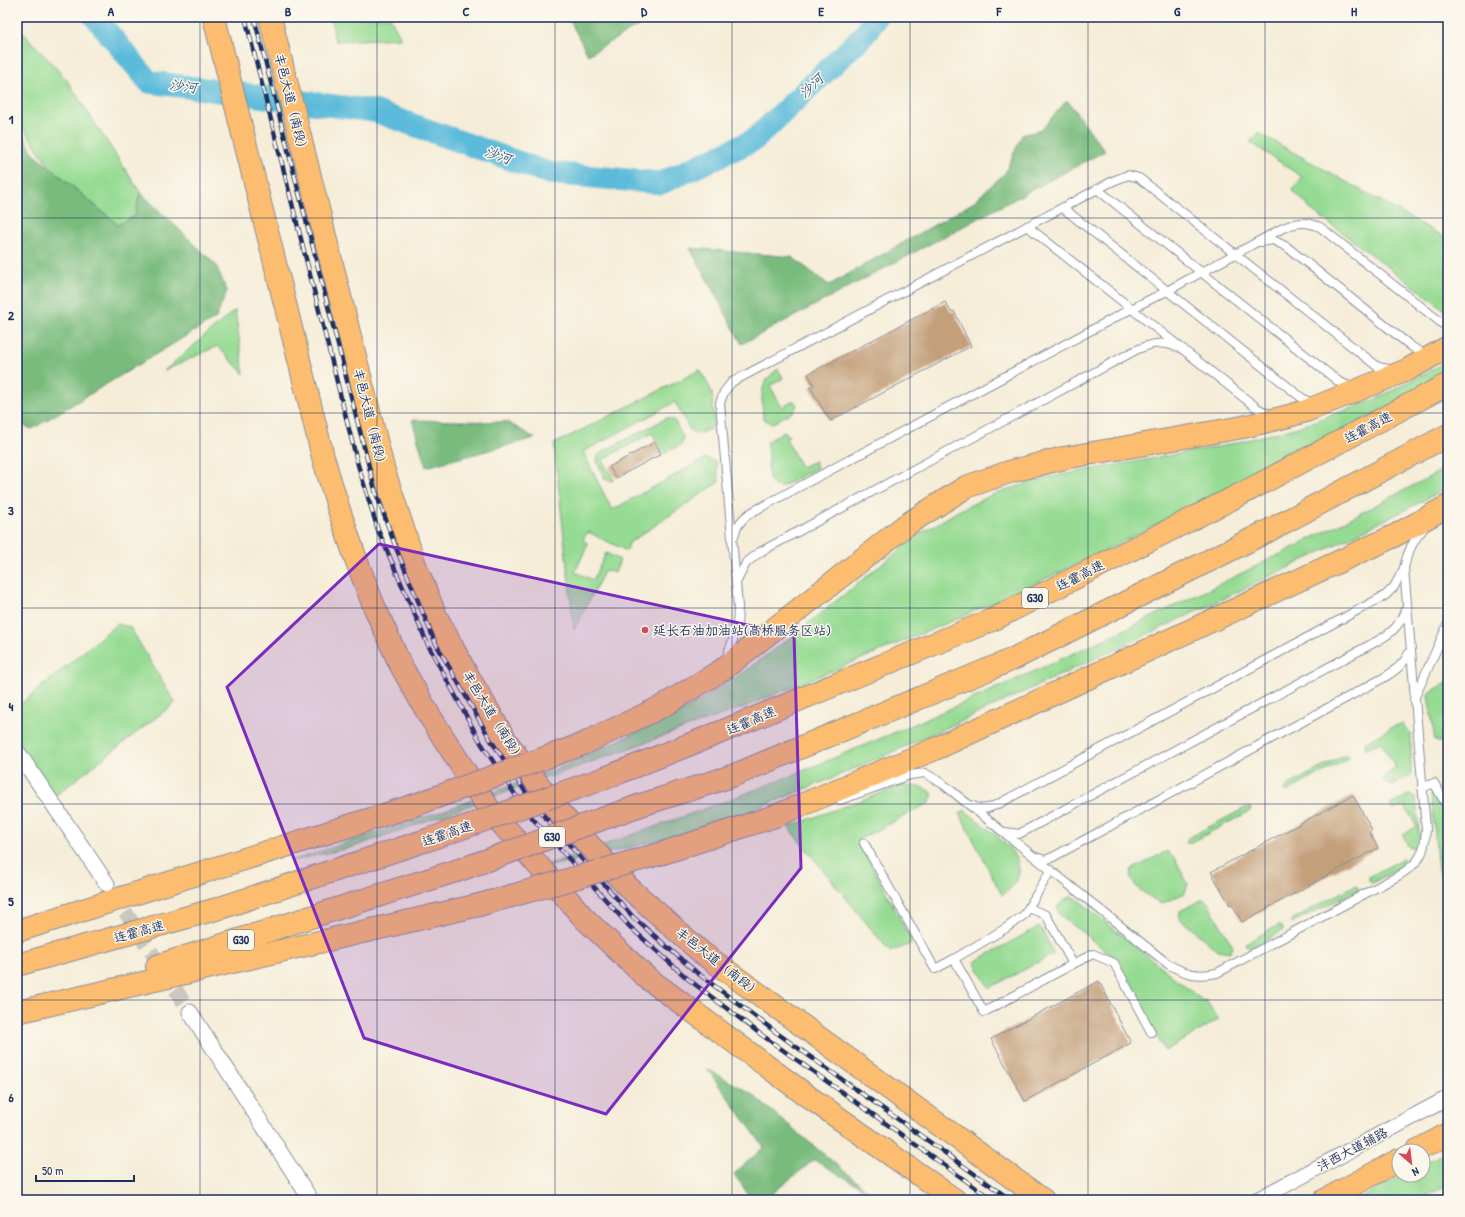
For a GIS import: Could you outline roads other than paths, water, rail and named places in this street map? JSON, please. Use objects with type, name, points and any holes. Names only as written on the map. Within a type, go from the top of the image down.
[{"type":"main road","points":[[214,17],[325,465],[339,510],[374,606],[400,664],[429,716],[489,809],[584,918],[646,977],[806,1095],[955,1200]]},
{"type":"main road","name":"丰邑大道（南段）","points":[[270,17],[341,302],[396,509],[415,565],[435,614],[465,671],[506,741],[557,810],[628,887],[702,953],[1043,1200]]},
{"type":"main road","points":[[17,931],[412,806],[583,744],[662,707],[722,670],[906,525],[966,487],[1012,471],[1064,458],[1243,427],[1285,417],[1365,388],[1407,370],[1444,349]]},
{"type":"main road","name":"连霍高速","points":[[17,965],[220,908],[433,838],[605,778],[716,734],[992,620],[1247,491],[1448,384]]},
{"type":"main road","name":"G30","points":[[17,1011],[465,868],[638,806],[732,776],[1011,660],[1268,531],[1448,435]]},
{"type":"main road","points":[[17,1011],[479,905],[663,853],[775,816],[935,749],[1394,536],[1444,509]]},
{"type":"main road","points":[[1431,1143],[1448,1134]]},
{"type":"main road","points":[[1324,1200],[1391,1164]]},
{"type":"street","points":[[17,751],[107,884]]},
{"type":"street","points":[[190,1012],[311,1200]]},
{"type":"street","name":"沣西大道辅路","points":[[1257,1200],[1448,1098]]},
{"type":"lane","points":[[709,678],[725,662],[737,630],[737,581],[720,403],[724,392],[732,382],[1027,226],[1128,175],[1139,178],[1378,366],[1394,370],[1407,370]]},
{"type":"lane","points":[[1098,189],[1339,382],[1354,388],[1365,388]]},
{"type":"lane","points":[[1063,208],[1302,398],[1314,404],[1326,403]]},
{"type":"lane","points":[[733,542],[736,528],[744,517],[754,511],[1132,308],[1168,291],[1296,223],[1309,222],[1320,227],[1448,328]]},
{"type":"lane","points":[[1027,226],[1257,408],[1272,416],[1285,417]]},
{"type":"lane","points":[[1256,243],[1273,240],[1287,247],[1412,347],[1426,355],[1444,349]]},
{"type":"lane","points":[[737,581],[746,563],[760,552],[1134,351],[1150,343],[1169,343],[1183,349]]},
{"type":"lane","points":[[834,802],[910,775],[925,773],[968,804],[1168,964],[1182,972],[1204,976],[1217,972],[1409,869],[1418,861],[1426,844],[1404,568],[1406,555],[1412,542],[1444,509]]},
{"type":"lane","points":[[968,804],[979,809],[988,808],[1000,803],[1386,595],[1394,587],[1404,568]]},
{"type":"lane","points":[[1001,830],[1009,834],[1019,834],[1392,633],[1401,622],[1406,608]]},
{"type":"lane","points":[[1414,700],[1448,624]]},
{"type":"lane","points":[[1034,856],[1044,860],[1053,857],[1365,688],[1397,669],[1406,660],[1410,652]]},
{"type":"lane","points":[[1422,788],[1434,783],[1448,808]]},
{"type":"lane","points":[[748,825],[771,823],[820,807]]},
{"type":"lane","points":[[864,843],[935,969],[1006,928],[1024,915],[1051,870]]},
{"type":"lane","points":[[1029,908],[1046,915],[1073,964]]},
{"type":"lane","points":[[954,959],[984,1012],[1093,954],[1114,963],[1151,1032]]},
{"type":"waterway","name":"沙河","points":[[95,17],[149,82],[374,111],[549,173],[661,183],[754,140],[864,35],[876,17]]},
{"type":"tunnel","points":[[113,893],[190,1012]]},
{"type":"railway","points":[[245,17],[358,465],[378,530],[428,645],[481,743],[526,811],[630,927],[688,979],[759,1033],[993,1200]]},
{"type":"railway","points":[[254,17],[375,490],[396,548],[435,642],[490,739],[535,806],[634,918],[696,972],[777,1033],[1011,1200]]},
{"type":"place","name":"延长石油加油站(高桥服务区站)","points":[[645,630]]}]
